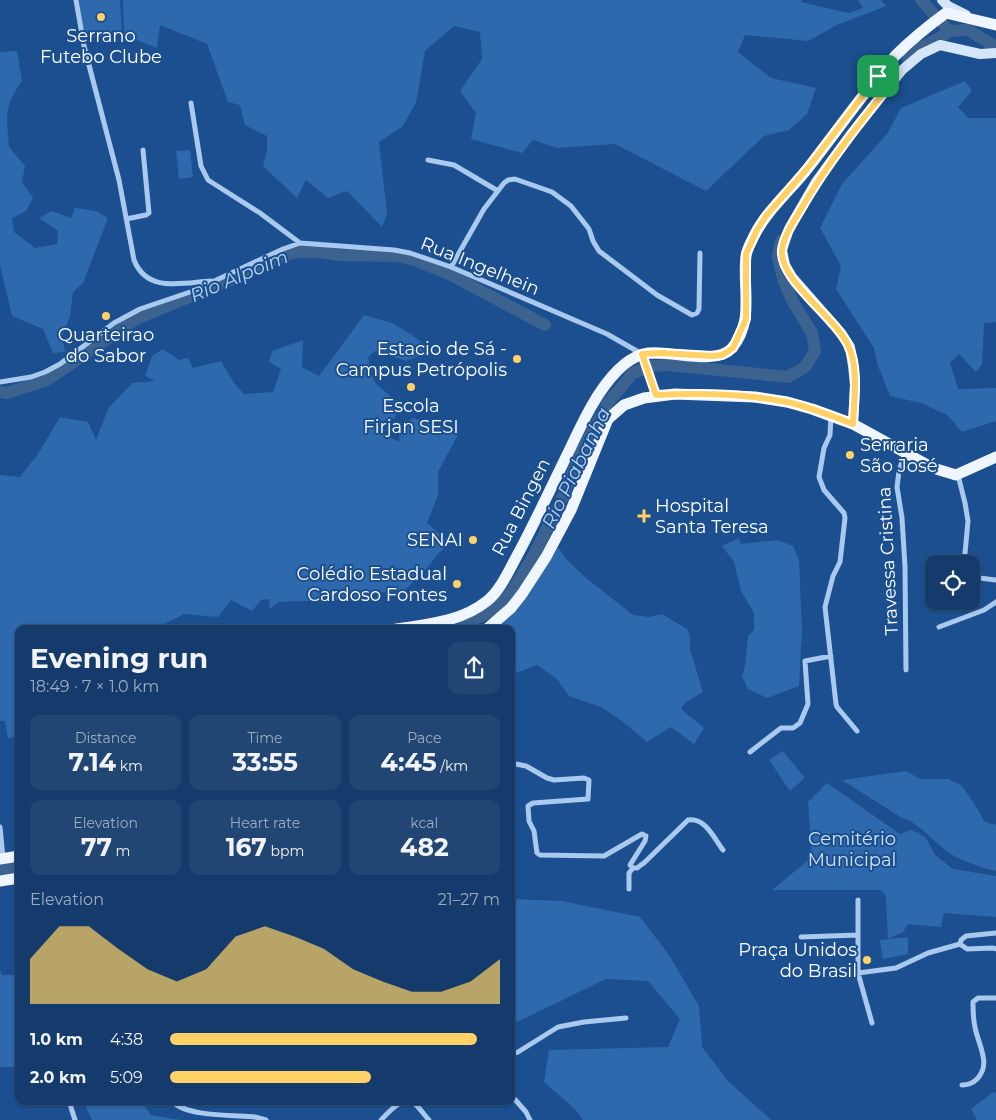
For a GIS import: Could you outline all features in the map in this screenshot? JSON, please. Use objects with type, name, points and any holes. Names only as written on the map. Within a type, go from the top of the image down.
[{"type":"main road","points":[[642,354],[661,353],[712,356],[722,355],[733,348],[746,319],[746,254],[757,230],[766,216],[807,169],[878,76],[908,42],[923,32],[945,6],[977,20],[996,25]]},
{"type":"main road","points":[[853,424],[854,385],[850,348],[841,333],[792,277],[785,265],[782,250],[789,229],[816,182],[902,70],[921,54],[940,45],[980,54],[996,54]]},
{"type":"main road","points":[[878,76],[890,85]]},
{"type":"main road","name":"Rua Bingen","points":[[426,625],[451,619],[475,609],[489,600],[506,576],[587,416],[607,382],[630,360],[642,354]]},
{"type":"main road","points":[[491,625],[517,601],[546,557],[571,510],[608,419],[624,406],[644,398],[674,394],[755,397],[787,402],[831,415],[853,424],[933,468],[958,475],[996,457]]},
{"type":"main road","points":[[2,859],[15,857]]},
{"type":"main road","points":[[0,881],[15,879]]},
{"type":"street","points":[[76,0],[84,46],[119,180],[134,260],[138,269],[152,282],[167,284],[216,281]]},
{"type":"street","points":[[191,103],[201,166],[208,180],[260,213],[300,243]]},
{"type":"street","points":[[126,219],[149,213],[143,150]]},
{"type":"street","points":[[428,160],[454,165],[498,191]]},
{"type":"street","points":[[451,267],[475,223],[498,191],[508,180],[515,179],[552,192],[571,206],[589,229],[599,251],[657,295],[692,315],[697,313],[699,309],[700,253]]},
{"type":"street","name":"Rua Ingelhein","points":[[0,382],[31,377],[46,372],[60,364],[114,323],[140,309],[193,291],[300,243],[394,250],[410,253],[451,267],[607,334],[642,354]]},
{"type":"street","points":[[642,354],[656,395]]},
{"type":"street","points":[[831,415],[830,435],[824,448],[818,477],[824,490],[844,513],[845,525],[840,562],[833,576],[824,607],[837,707],[857,731]]},
{"type":"street","name":"Travessa Cristina","points":[[905,452],[899,471],[897,487],[902,518],[905,567],[906,670]]},
{"type":"street","points":[[958,475],[968,521],[965,555]]},
{"type":"street","points":[[980,578],[996,580]]},
{"type":"street","points":[[939,627],[984,610],[996,602]]},
{"type":"street","points":[[750,752],[781,728],[793,728],[800,723],[808,704],[805,661],[831,656]]},
{"type":"street","points":[[515,764],[526,766],[554,780],[584,778],[589,780],[588,798],[530,803],[528,806],[530,825],[534,831],[537,853],[540,855],[604,856],[644,834],[646,839],[630,865],[632,868],[629,873],[629,889]]},
{"type":"street","points":[[632,868],[637,868],[688,820],[695,819],[702,822],[723,850]]},
{"type":"street","points":[[0,827],[2,859]]},
{"type":"street","points":[[858,900],[858,973],[872,1023]]},
{"type":"street","points":[[858,973],[896,968],[928,953],[960,944],[961,940],[966,936],[996,933]]},
{"type":"street","points":[[801,937],[858,935]]},
{"type":"street","points":[[960,944],[967,949],[996,949]]},
{"type":"street","points":[[962,1085],[969,1085],[974,1082],[983,1070],[983,1054],[975,1026],[974,1002],[978,998],[996,998]]},
{"type":"street","points":[[515,1053],[558,1028],[584,1022],[626,1018]]},
{"type":"street","points":[[515,1100],[526,1112],[530,1120]]},
{"type":"street","points":[[70,1105],[75,1120]]},
{"type":"street","points":[[177,1105],[190,1112],[255,1117],[266,1120]]},
{"type":"street","points":[[381,1120],[396,1105]]},
{"type":"street","points":[[416,1105],[429,1120]]},
{"type":"green space","name":"Serrano Futebo Clube","points":[[79,0],[120,0],[122,34],[84,39]]},
{"type":"green space","points":[[123,0],[802,0],[801,2],[848,13],[863,8],[858,0],[881,0],[886,6],[837,25],[808,41],[745,35],[738,52],[771,78],[816,88],[807,114],[789,130],[764,136],[706,191],[615,144],[557,148],[533,140],[522,153],[471,139],[476,113],[460,91],[482,59],[480,32],[454,26],[425,51],[416,103],[402,127],[379,142],[387,214],[382,227],[347,191],[328,198],[306,180],[297,198],[263,166],[267,151],[267,136],[245,125],[240,105],[228,102],[207,44],[160,25],[157,48],[124,35]]},
{"type":"green space","points":[[17,51],[22,81],[9,105],[7,120],[9,147],[25,166],[22,182],[33,198],[26,211],[12,218],[14,232],[35,248],[57,244],[58,231],[39,218],[52,211],[71,218],[75,208],[96,211],[108,218],[83,283],[73,292],[70,316],[62,337],[65,352],[53,353],[43,329],[12,316],[0,265],[0,52]]},
{"type":"green space","points":[[965,81],[972,91],[958,107],[968,118],[996,118],[996,322],[984,323],[982,364],[976,372],[959,354],[950,363],[958,389],[996,388],[996,421],[962,432],[947,415],[921,403],[890,396],[878,366],[874,348],[836,289],[841,266],[820,228],[842,184],[887,134],[901,108]]},
{"type":"green space","points":[[190,150],[193,177],[179,179],[176,151]]},
{"type":"green space","points":[[364,315],[392,323],[433,351],[406,361],[375,351],[368,357],[372,376],[376,384],[399,403],[395,418],[380,422],[381,432],[399,442],[400,427],[413,418],[459,433],[438,472],[438,495],[427,523],[450,543],[405,590],[379,593],[360,599],[279,602],[270,609],[269,599],[261,600],[252,611],[231,600],[218,617],[184,614],[163,625],[15,625],[15,737],[8,738],[5,721],[0,721],[0,475],[20,477],[38,454],[60,417],[88,422],[96,440],[108,409],[132,383],[155,381],[145,376],[152,356],[163,349],[179,360],[188,358],[193,368],[221,361],[234,383],[244,394],[273,392],[281,369],[269,362],[272,351],[303,340],[302,367],[319,376]]},
{"type":"green space","points":[[739,538],[741,544],[778,540],[793,546],[799,560],[802,630],[799,686],[767,698],[748,689],[742,676],[748,636],[754,630],[754,613],[741,591],[734,562],[722,546]]},
{"type":"green space","points":[[558,547],[567,560],[586,578],[633,615],[649,617],[662,614],[687,629],[690,636],[690,649],[703,692],[685,703],[681,709],[704,728],[694,744],[671,727],[647,742],[622,721],[601,707],[569,696],[557,679],[537,665],[515,673],[515,625],[500,625],[518,609]]},
{"type":"green space","points":[[783,751],[805,778],[790,791],[769,760]]},
{"type":"green space","points":[[906,771],[920,779],[948,779],[962,786],[985,822],[996,825],[996,871],[969,863],[949,853],[914,824],[842,780]]},
{"type":"green space","name":"Cemitério Municipal","points":[[827,783],[900,834],[911,830],[919,833],[926,838],[935,855],[953,869],[996,876],[996,917],[944,913],[941,927],[908,924],[903,932],[888,939],[886,896],[881,890],[772,890],[812,857],[808,802]]},
{"type":"green space","points":[[515,899],[562,901],[640,917],[669,955],[699,1006],[702,1047],[728,1081],[771,1120],[583,1120],[575,1109],[544,1082],[549,1050],[668,1047],[680,1019],[648,981],[606,979],[515,1023]]},
{"type":"green space","points":[[908,937],[908,954],[883,959],[880,940]]},
{"type":"green space","points":[[0,970],[2,975],[15,975],[15,1067],[0,1067]]},
{"type":"green space","points":[[993,1092],[996,1093],[996,1120],[977,1120],[971,1109]]},
{"type":"green space","points":[[85,1105],[144,1105],[151,1115],[181,1120],[92,1120]]},
{"type":"waterway","points":[[921,0],[949,31]]},
{"type":"waterway","name":"Rio Piabanha","points":[[908,60],[922,47],[949,31],[968,30],[996,47]]},
{"type":"waterway","name":"Rio Piabanha","points":[[462,625],[490,612],[511,593],[534,555],[562,498],[582,450],[608,403],[633,373],[652,366],[669,365],[788,377],[805,367],[815,351],[812,333],[793,302],[783,279],[778,257],[781,241]]},
{"type":"waterway","name":"Rio Alpoim","points":[[0,392],[7,393],[47,380],[136,319],[228,281],[275,259],[296,252],[397,256],[414,260],[449,274],[545,325]]},
{"type":"waterway","name":"Rio Piabanha","points":[[0,870],[15,867]]},
{"type":"place","name":"Serrano Futebo Clube","points":[[101,17]]},
{"type":"place","name":"Quarteirao do Sabor","points":[[106,316]]},
{"type":"place","name":"Estacio de Sá - Campus Petrópolis","points":[[517,359]]},
{"type":"place","name":"Escola Firjan SESI","points":[[411,387]]},
{"type":"place","name":"Serraria São José","points":[[850,455]]},
{"type":"place","name":"Hospital Santa Teresa","points":[[644,516]]},
{"type":"place","name":"SENAI","points":[[473,540]]},
{"type":"place","name":"Colédio Estadual Cardoso Fontes","points":[[457,584]]},
{"type":"place","name":"Praça Unidos do Brasil","points":[[867,960]]},
{"type":"route","points":[[878,76],[890,85],[816,182],[789,229],[782,250],[785,265],[792,277],[841,333],[850,348],[854,385],[853,424],[831,415],[787,402],[755,397],[656,395],[642,354],[661,353],[712,356],[722,355],[733,348],[746,319],[746,254],[757,230],[766,216],[807,169],[878,76]]}]
